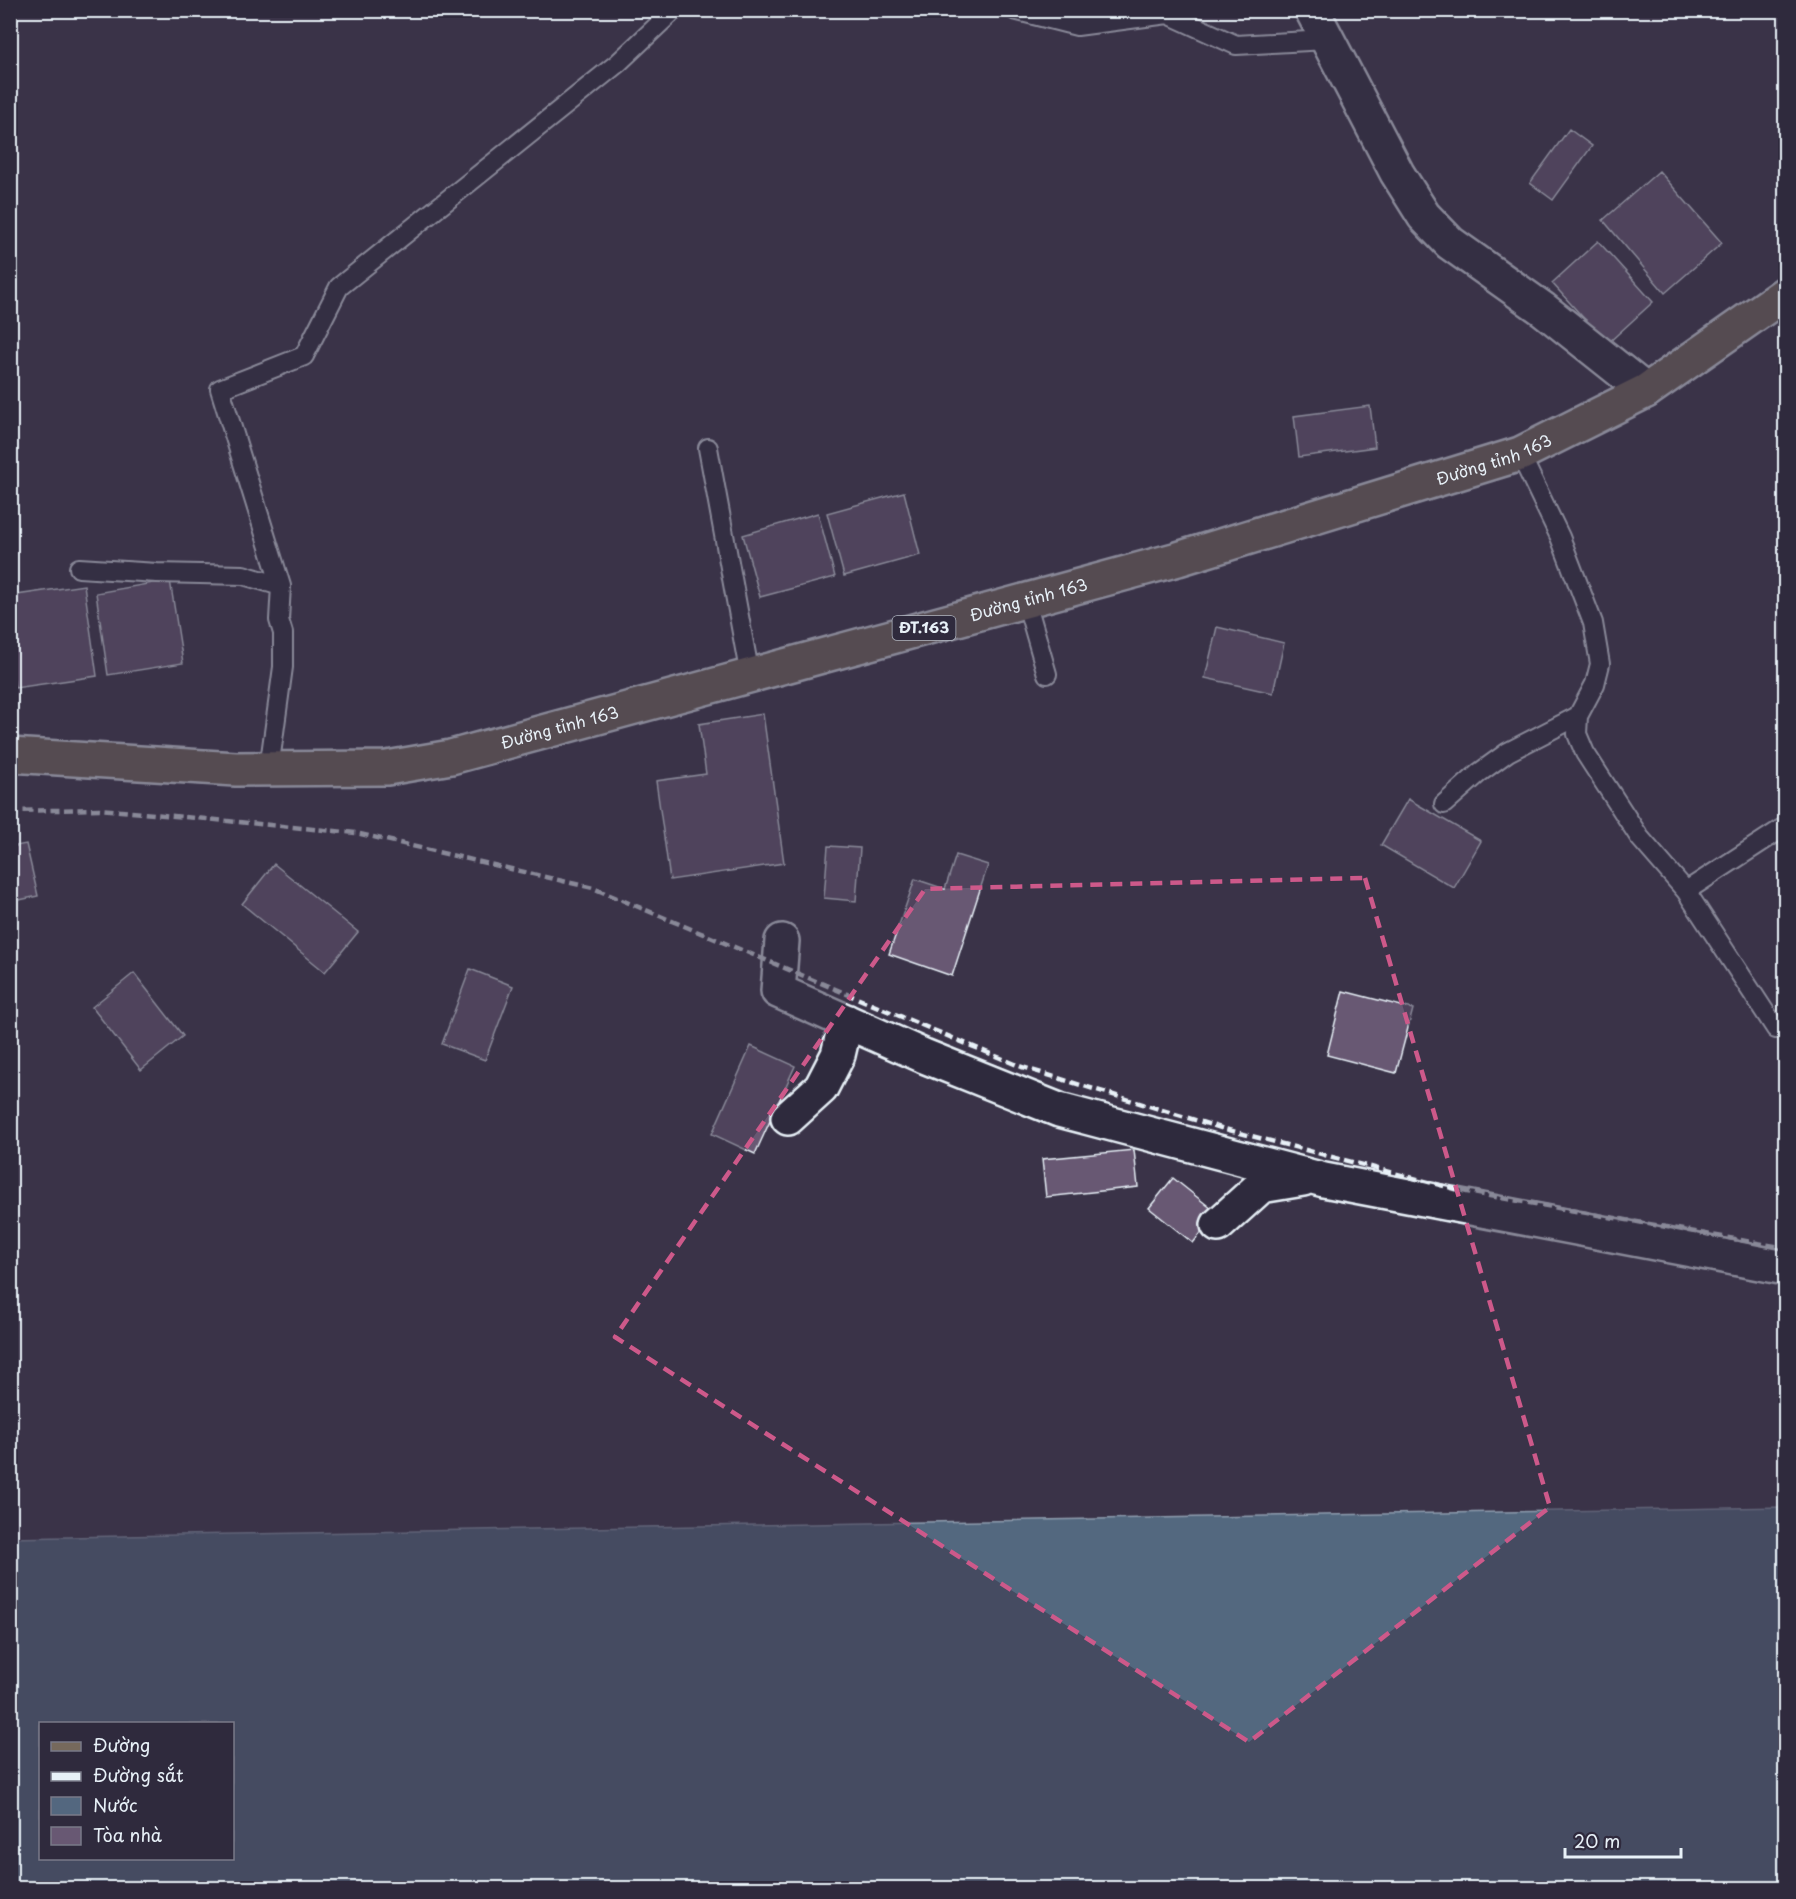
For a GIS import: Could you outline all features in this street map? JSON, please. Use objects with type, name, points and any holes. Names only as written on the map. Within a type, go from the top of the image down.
[{"type":"main road","name":"Đường tỉnh 163","points":[[10,754],[269,769],[387,768],[451,757],[1178,559],[1520,454],[1646,391],[1785,293]]},
{"type":"street","points":[[1312,10],[1397,173],[1424,216],[1450,243],[1543,309],[1646,391]]},
{"type":"street","points":[[782,941],[778,991],[924,1056],[1059,1110],[1310,1177],[1785,1268]]},
{"type":"street","points":[[788,1118],[821,1088],[838,1055],[846,1021]]},
{"type":"street","points":[[1218,1225],[1261,1186],[1310,1177]]},
{"type":"lane","points":[[269,769],[283,667],[283,633],[279,620],[281,586],[220,389],[304,356],[339,286],[618,63],[674,10]]},
{"type":"lane","points":[[1014,10],[1077,26],[1166,12],[1236,45],[1327,40]]},
{"type":"lane","points":[[708,448],[750,676]]},
{"type":"lane","points":[[1520,454],[1560,537],[1593,623],[1600,664],[1595,684],[1578,716],[1577,734],[1585,753],[1640,838],[1686,891],[1776,1029]]},
{"type":"lane","points":[[79,568],[243,575],[281,586]]},
{"type":"lane","points":[[1026,601],[1047,674]]},
{"type":"lane","points":[[1444,804],[1479,773],[1508,752],[1578,716]]},
{"type":"lane","points":[[1686,891],[1785,826]]},
{"type":"highlighted area","points":[[1365,878],[1550,1507],[1249,1742],[615,1337],[925,889]]},
{"type":"water","points":[[1785,1507],[1785,1888],[11,1888],[11,1538]]},
{"type":"building","points":[[1569,129],[1592,146],[1553,200],[1530,183]]},
{"type":"building","points":[[1659,171],[1722,243],[1665,293],[1603,220]]},
{"type":"building","points":[[1598,241],[1653,302],[1607,344],[1552,283]]},
{"type":"building","points":[[1370,406],[1375,447],[1299,457],[1294,416]]},
{"type":"building","points":[[904,492],[920,555],[844,576],[827,513]]},
{"type":"building","points":[[818,513],[835,577],[760,597],[743,535]]},
{"type":"building","points":[[170,580],[183,663],[108,675],[96,593]]},
{"type":"building","points":[[84,585],[97,676],[15,688],[10,659],[10,596]]},
{"type":"building","points":[[1217,627],[1284,643],[1273,693],[1205,678]]},
{"type":"building","points":[[763,714],[784,863],[670,880],[656,781],[706,774],[699,724]]},
{"type":"building","points":[[1408,799],[1481,841],[1454,888],[1381,845]]},
{"type":"building","points":[[26,844],[38,896],[10,902],[10,847]]},
{"type":"building","points":[[828,846],[860,848],[856,901],[824,898]]},
{"type":"building","points":[[956,855],[988,865],[952,976],[889,954],[915,879],[945,889]]},
{"type":"building","points":[[274,864],[358,932],[325,972],[242,904]]},
{"type":"building","points":[[470,969],[513,986],[485,1060],[442,1044]]},
{"type":"building","points":[[134,973],[183,1036],[141,1070],[92,1007]]},
{"type":"building","points":[[1343,991],[1413,1009],[1396,1073],[1327,1055]]},
{"type":"building","points":[[751,1046],[795,1066],[755,1154],[712,1134]]},
{"type":"building","points":[[1134,1150],[1138,1187],[1046,1197],[1042,1159]]},
{"type":"building","points":[[1173,1178],[1217,1213],[1193,1243],[1149,1208]]},
{"type":"railway","points":[[10,811],[99,809],[356,833],[593,888],[1022,1067],[1221,1128],[1467,1192],[1786,1248]]}]
